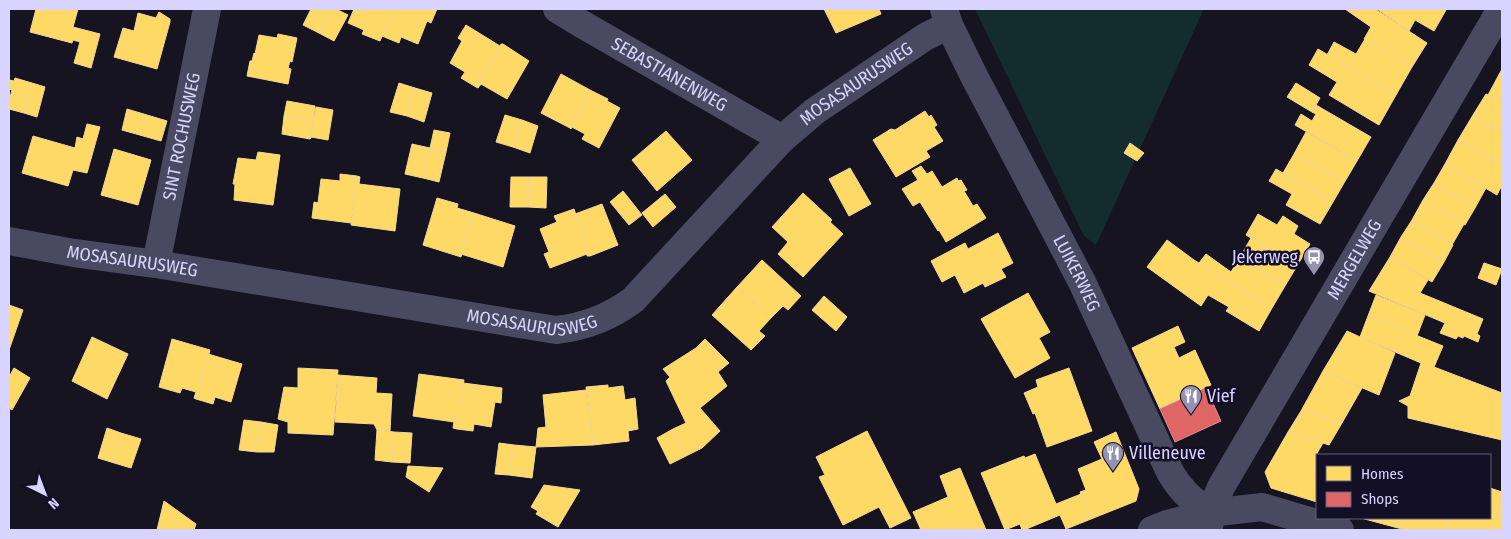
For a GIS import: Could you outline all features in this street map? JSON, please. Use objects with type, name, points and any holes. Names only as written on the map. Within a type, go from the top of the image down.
[{"type":"street","name":"SINT ROCHUSWEG","points":[[156,264],[207,9]]},
{"type":"street","name":"SEBASTIANENWEG","points":[[557,9],[782,139]]},
{"type":"street","name":"MERGELWEG","points":[[1210,521],[1221,488],[1234,464],[1501,9]]},
{"type":"street","name":"MOSASAURUSWEG","points":[[9,241],[546,329],[570,329],[601,320],[633,300],[782,139],[815,111],[926,37],[947,17]]},
{"type":"street","name":"LUIKERWEG","points":[[947,17],[974,76],[1082,282],[1170,472],[1179,487],[1210,521]]},
{"type":"street","points":[[1152,530],[1167,524],[1210,521],[1262,507],[1340,530]]},
{"type":"green space","points":[[975,9],[1204,9],[1096,245],[1084,236]]},
{"type":"building: Homes","points":[[36,9],[78,9],[73,27],[100,34],[91,68],[74,63],[80,42],[73,40],[72,43],[30,32]]},
{"type":"building: Homes","points":[[311,9],[331,9],[319,33],[303,25]]},
{"type":"building: Homes","points":[[331,9],[336,9],[348,15],[334,41],[319,33]]},
{"type":"building: Homes","points":[[354,9],[394,9],[380,41],[362,34],[364,30],[348,23]]},
{"type":"building: Homes","points":[[394,9],[437,9],[431,23],[427,21],[418,44],[401,37],[399,43],[382,36]]},
{"type":"building: Homes","points":[[824,9],[879,9],[881,14],[836,33]]},
{"type":"building: Homes","points":[[1345,9],[1375,9],[1427,43],[1412,67],[1364,39],[1371,27]]},
{"type":"building: Homes","points":[[1377,9],[1446,10],[1434,31],[1415,20],[1409,31]]},
{"type":"building: Homes","points":[[159,12],[170,19],[170,22],[157,69],[114,57],[123,28],[134,31],[138,13],[156,18]]},
{"type":"building: Homes","points":[[466,25],[500,46],[503,44],[476,87],[461,78],[465,72],[450,63],[462,41],[458,38]]},
{"type":"building: Homes","points":[[278,34],[297,38],[292,62],[290,61],[288,68],[291,69],[288,84],[247,76],[259,35],[277,38]]},
{"type":"building: Homes","points":[[1365,39],[1412,67],[1396,95],[1327,55],[1334,42],[1356,54]]},
{"type":"building: Homes","points":[[503,44],[529,61],[507,99],[481,84],[478,88],[476,87]]},
{"type":"building: Homes","points":[[1318,49],[1396,95],[1379,125],[1329,95],[1337,82],[1309,65]]},
{"type":"building: Homes","points":[[1502,69],[1502,102],[1488,95]]},
{"type":"building: Homes","points":[[561,74],[590,90],[570,128],[541,113]]},
{"type":"building: Homes","points":[[15,78],[32,83],[24,113],[9,109],[12,90],[9,89],[9,80],[14,81]]},
{"type":"building: Homes","points":[[32,83],[45,87],[37,117],[24,113]]},
{"type":"building: Homes","points":[[399,83],[415,88],[407,116],[390,112]]},
{"type":"building: Homes","points":[[1296,83],[1320,98],[1312,112],[1287,97]]},
{"type":"building: Homes","points":[[415,88],[432,93],[424,122],[407,116]]},
{"type":"building: Homes","points":[[590,90],[608,99],[607,101],[620,108],[599,148],[582,139],[585,134],[572,127],[570,128]]},
{"type":"building: Homes","points":[[1486,94],[1502,102],[1502,132],[1473,115]]},
{"type":"building: Homes","points":[[287,101],[315,106],[313,122],[284,116]]},
{"type":"building: Homes","points":[[1316,105],[1371,137],[1357,161],[1295,125],[1301,114],[1312,121],[1316,114],[1312,112]]},
{"type":"building: Homes","points":[[316,107],[333,110],[328,140],[311,137],[310,139]]},
{"type":"building: Homes","points":[[127,109],[167,121],[161,141],[122,130]]},
{"type":"building: Homes","points":[[925,111],[929,117],[931,115],[937,125],[934,127],[943,141],[926,151],[930,157],[896,177],[873,140],[891,129],[895,130]]},
{"type":"building: Homes","points":[[505,115],[522,120],[513,147],[496,142]]},
{"type":"building: Homes","points":[[1473,115],[1502,132],[1502,163],[1458,140]]},
{"type":"building: Homes","points":[[284,116],[313,122],[310,139],[282,134]]},
{"type":"building: Homes","points":[[522,120],[538,126],[530,153],[513,147]]},
{"type":"building: Homes","points":[[87,124],[100,127],[87,173],[73,170],[68,186],[22,173],[33,136],[75,148],[77,137],[83,139]]},
{"type":"building: Homes","points":[[434,130],[450,133],[446,152],[430,148]]},
{"type":"building: Homes","points":[[666,131],[692,160],[657,191],[632,160]]},
{"type":"building: Homes","points":[[1306,132],[1357,161],[1344,183],[1294,154]]},
{"type":"building: Homes","points":[[1458,140],[1502,163],[1502,185],[1497,195],[1445,164]]},
{"type":"building: Homes","points":[[1130,143],[1144,153],[1137,161],[1124,153]]},
{"type":"building: Homes","points":[[412,144],[430,148],[423,178],[405,174]]},
{"type":"building: Homes","points":[[430,148],[446,152],[439,182],[423,178]]},
{"type":"building: Homes","points":[[114,149],[151,160],[138,205],[101,195]]},
{"type":"building: Homes","points":[[258,152],[280,155],[273,205],[234,200],[235,184],[233,184],[238,158],[256,160]]},
{"type":"building: Homes","points":[[1294,154],[1344,183],[1333,202],[1283,173]]},
{"type":"building: Homes","points":[[1445,164],[1486,188],[1475,208],[1434,183]]},
{"type":"building: Homes","points":[[921,166],[927,174],[932,171],[942,187],[957,178],[958,181],[961,180],[967,190],[964,191],[973,206],[977,204],[986,218],[946,242],[920,202],[913,206],[902,189],[918,180],[912,171]]},
{"type":"building: Homes","points":[[850,168],[871,204],[849,216],[829,179]]},
{"type":"building: Homes","points":[[1276,169],[1333,202],[1320,224],[1286,205],[1292,194],[1269,181]]},
{"type":"building: Homes","points":[[340,174],[357,176],[351,223],[312,218],[314,202],[318,203],[321,179],[340,181]]},
{"type":"building: Homes","points":[[357,176],[360,177],[359,184],[400,189],[395,231],[351,225]]},
{"type":"building: Homes","points":[[511,177],[529,177],[528,207],[510,207]]},
{"type":"building: Homes","points":[[529,177],[547,177],[546,208],[528,207]]},
{"type":"building: Homes","points":[[1434,183],[1475,208],[1465,225],[1423,200]]},
{"type":"building: Homes","points":[[623,191],[642,215],[629,225],[610,202]]},
{"type":"building: Homes","points":[[803,193],[832,220],[830,222],[843,234],[803,277],[778,254],[788,242],[772,227]]},
{"type":"building: Homes","points":[[665,194],[676,207],[653,227],[642,213]]},
{"type":"building: Homes","points":[[437,198],[458,204],[457,208],[474,213],[461,257],[423,245]]},
{"type":"building: Homes","points":[[1423,200],[1464,224],[1452,245],[1412,220]]},
{"type":"building: Homes","points":[[602,204],[618,245],[590,256],[575,214]]},
{"type":"building: Homes","points":[[574,209],[590,256],[587,256],[587,254],[550,268],[544,254],[549,252],[540,229],[557,222],[554,216]]},
{"type":"building: Homes","points":[[474,213],[515,226],[503,267],[461,254]]},
{"type":"building: Homes","points":[[1258,214],[1277,225],[1283,216],[1298,226],[1294,234],[1310,244],[1297,266],[1246,235]]},
{"type":"building: Homes","points":[[1412,220],[1453,245],[1444,262],[1401,237]]},
{"type":"building: Homes","points":[[998,233],[1013,263],[1001,269],[1006,277],[985,287],[983,283],[964,293],[955,275],[942,282],[931,261],[965,243],[968,249]]},
{"type":"building: Homes","points":[[1401,237],[1444,262],[1432,282],[1390,257]]},
{"type":"building: Homes","points":[[1251,238],[1297,266],[1285,286],[1239,259]]},
{"type":"building: Homes","points":[[1167,240],[1194,260],[1272,308],[1259,331],[1226,311],[1229,307],[1208,295],[1201,306],[1147,267]]},
{"type":"building: Homes","points":[[1206,254],[1231,272],[1239,259],[1285,286],[1272,308],[1199,263]]},
{"type":"building: Homes","points":[[1390,257],[1428,280],[1420,293],[1483,319],[1477,334],[1480,336],[1478,342],[1464,336],[1463,338],[1458,336],[1456,339],[1440,333],[1445,323],[1369,291]]},
{"type":"building: Homes","points":[[762,260],[801,296],[788,310],[783,306],[771,318],[737,287]]},
{"type":"building: Homes","points":[[1484,263],[1502,269],[1496,285],[1478,278]]},
{"type":"building: Homes","points":[[737,287],[771,318],[759,331],[765,336],[751,350],[712,315]]},
{"type":"building: Homes","points":[[1028,293],[1050,332],[1039,338],[1050,358],[1015,378],[981,319]]},
{"type":"building: Homes","points":[[1376,295],[1425,315],[1417,336],[1368,316]]},
{"type":"building: Homes","points":[[824,296],[847,317],[836,331],[812,310]]},
{"type":"building: Homes","points":[[9,305],[23,310],[9,350]]},
{"type":"building: Homes","points":[[1368,316],[1443,346],[1434,367],[1502,393],[1502,440],[1408,418],[1408,406],[1399,401],[1410,396],[1421,363],[1360,337]]},
{"type":"building: Homes","points":[[1178,326],[1185,342],[1174,347],[1179,358],[1195,350],[1211,385],[1160,409],[1132,348]]},
{"type":"building: Homes","points":[[1347,331],[1395,353],[1379,395],[1323,371]]},
{"type":"building: Homes","points":[[92,337],[128,354],[107,399],[72,381]]},
{"type":"building: Homes","points":[[172,339],[210,350],[196,399],[194,398],[196,392],[182,388],[180,393],[159,387]]},
{"type":"building: Homes","points":[[705,339],[729,363],[718,372],[727,386],[700,408],[720,431],[702,448],[686,456],[673,429],[686,423],[666,381],[670,377],[663,369],[696,348]]},
{"type":"building: Homes","points":[[208,354],[242,364],[231,402],[215,397],[213,404],[196,399]]},
{"type":"building: Homes","points":[[14,368],[30,378],[12,410],[9,408],[9,377]]},
{"type":"building: Homes","points":[[298,368],[338,370],[333,435],[288,433],[288,422],[278,419],[284,387],[298,388]]},
{"type":"building: Homes","points":[[1069,368],[1092,431],[1047,447],[1035,413],[1033,414],[1024,393],[1038,387],[1036,380]]},
{"type":"building: Homes","points":[[1323,371],[1362,388],[1342,423],[1301,411]]},
{"type":"building: Homes","points":[[419,374],[464,380],[457,429],[453,428],[454,422],[413,416]]},
{"type":"building: Homes","points":[[338,375],[377,378],[376,393],[392,394],[390,431],[377,430],[374,424],[335,422]]},
{"type":"building: Homes","points":[[463,383],[502,388],[501,403],[495,402],[491,427],[474,424],[473,431],[457,429]]},
{"type":"building: Homes","points":[[608,385],[608,388],[623,386],[625,400],[635,398],[638,429],[628,431],[629,441],[593,445],[586,387]]},
{"type":"building: Homes","points":[[586,390],[593,445],[536,447],[538,428],[546,427],[543,395]]},
{"type":"building: Homes","points":[[1301,411],[1342,423],[1329,445],[1288,432]]},
{"type":"building: Homes","points":[[244,420],[261,422],[257,452],[239,450]]},
{"type":"building: Homes","points":[[261,422],[278,425],[274,452],[257,452]]},
{"type":"building: Homes","points":[[107,428],[121,433],[111,462],[98,458]]},
{"type":"building: Homes","points":[[673,429],[686,456],[670,464],[657,438]]},
{"type":"building: Homes","points":[[377,430],[394,432],[392,462],[375,460]]},
{"type":"building: Homes","points":[[867,431],[911,518],[890,528],[879,507],[843,525],[819,477],[825,475],[816,457]]},
{"type":"building: Homes","points":[[394,432],[412,433],[410,463],[392,462]]},
{"type":"building: Homes","points":[[1116,432],[1139,489],[1136,501],[1091,519],[1080,492],[1086,490],[1078,469],[1102,459],[1094,442]]},
{"type":"building: Homes","points":[[1288,432],[1323,443],[1316,454],[1316,502],[1271,488],[1265,472]]},
{"type":"building: Homes","points":[[121,433],[141,439],[131,468],[111,462]]},
{"type":"building: Homes","points":[[499,443],[514,445],[509,475],[495,474]]},
{"type":"building: Homes","points":[[514,445],[536,447],[532,478],[509,475]]},
{"type":"building: Homes","points":[[1035,454],[1056,504],[1081,494],[1091,519],[1066,529],[1060,515],[1024,530],[1022,530],[1020,524],[1005,530],[981,473],[1024,456],[1025,458]]},
{"type":"building: Homes","points":[[408,466],[443,468],[429,492],[406,477]]},
{"type":"building: Homes","points":[[960,468],[986,530],[921,530],[913,512],[948,497],[940,476]]},
{"type":"building: Homes","points":[[544,485],[580,490],[558,527],[536,514],[538,511],[531,507]]},
{"type":"building: Homes","points":[[1491,488],[1502,492],[1493,530],[1446,530],[1449,519],[1491,519]]},
{"type":"building: Homes","points":[[1502,494],[1502,530],[1493,530]]},
{"type":"building: Homes","points":[[164,501],[196,524],[194,530],[157,530]]},
{"type":"building: Homes","points":[[1365,519],[1400,519],[1398,528]]},
{"type":"building: Homes","points":[[1400,519],[1449,519],[1446,530],[1408,530],[1398,528]]},
{"type":"building: Shops","name":"Vief","points":[[1206,388],[1221,421],[1175,442],[1160,409]]},
{"type":"place","name":"Jekerweg","points":[[1314,276]]},
{"type":"place","name":"Vief","points":[[1191,415]]},
{"type":"place","name":"Villeneuve","points":[[1113,472]]}]
